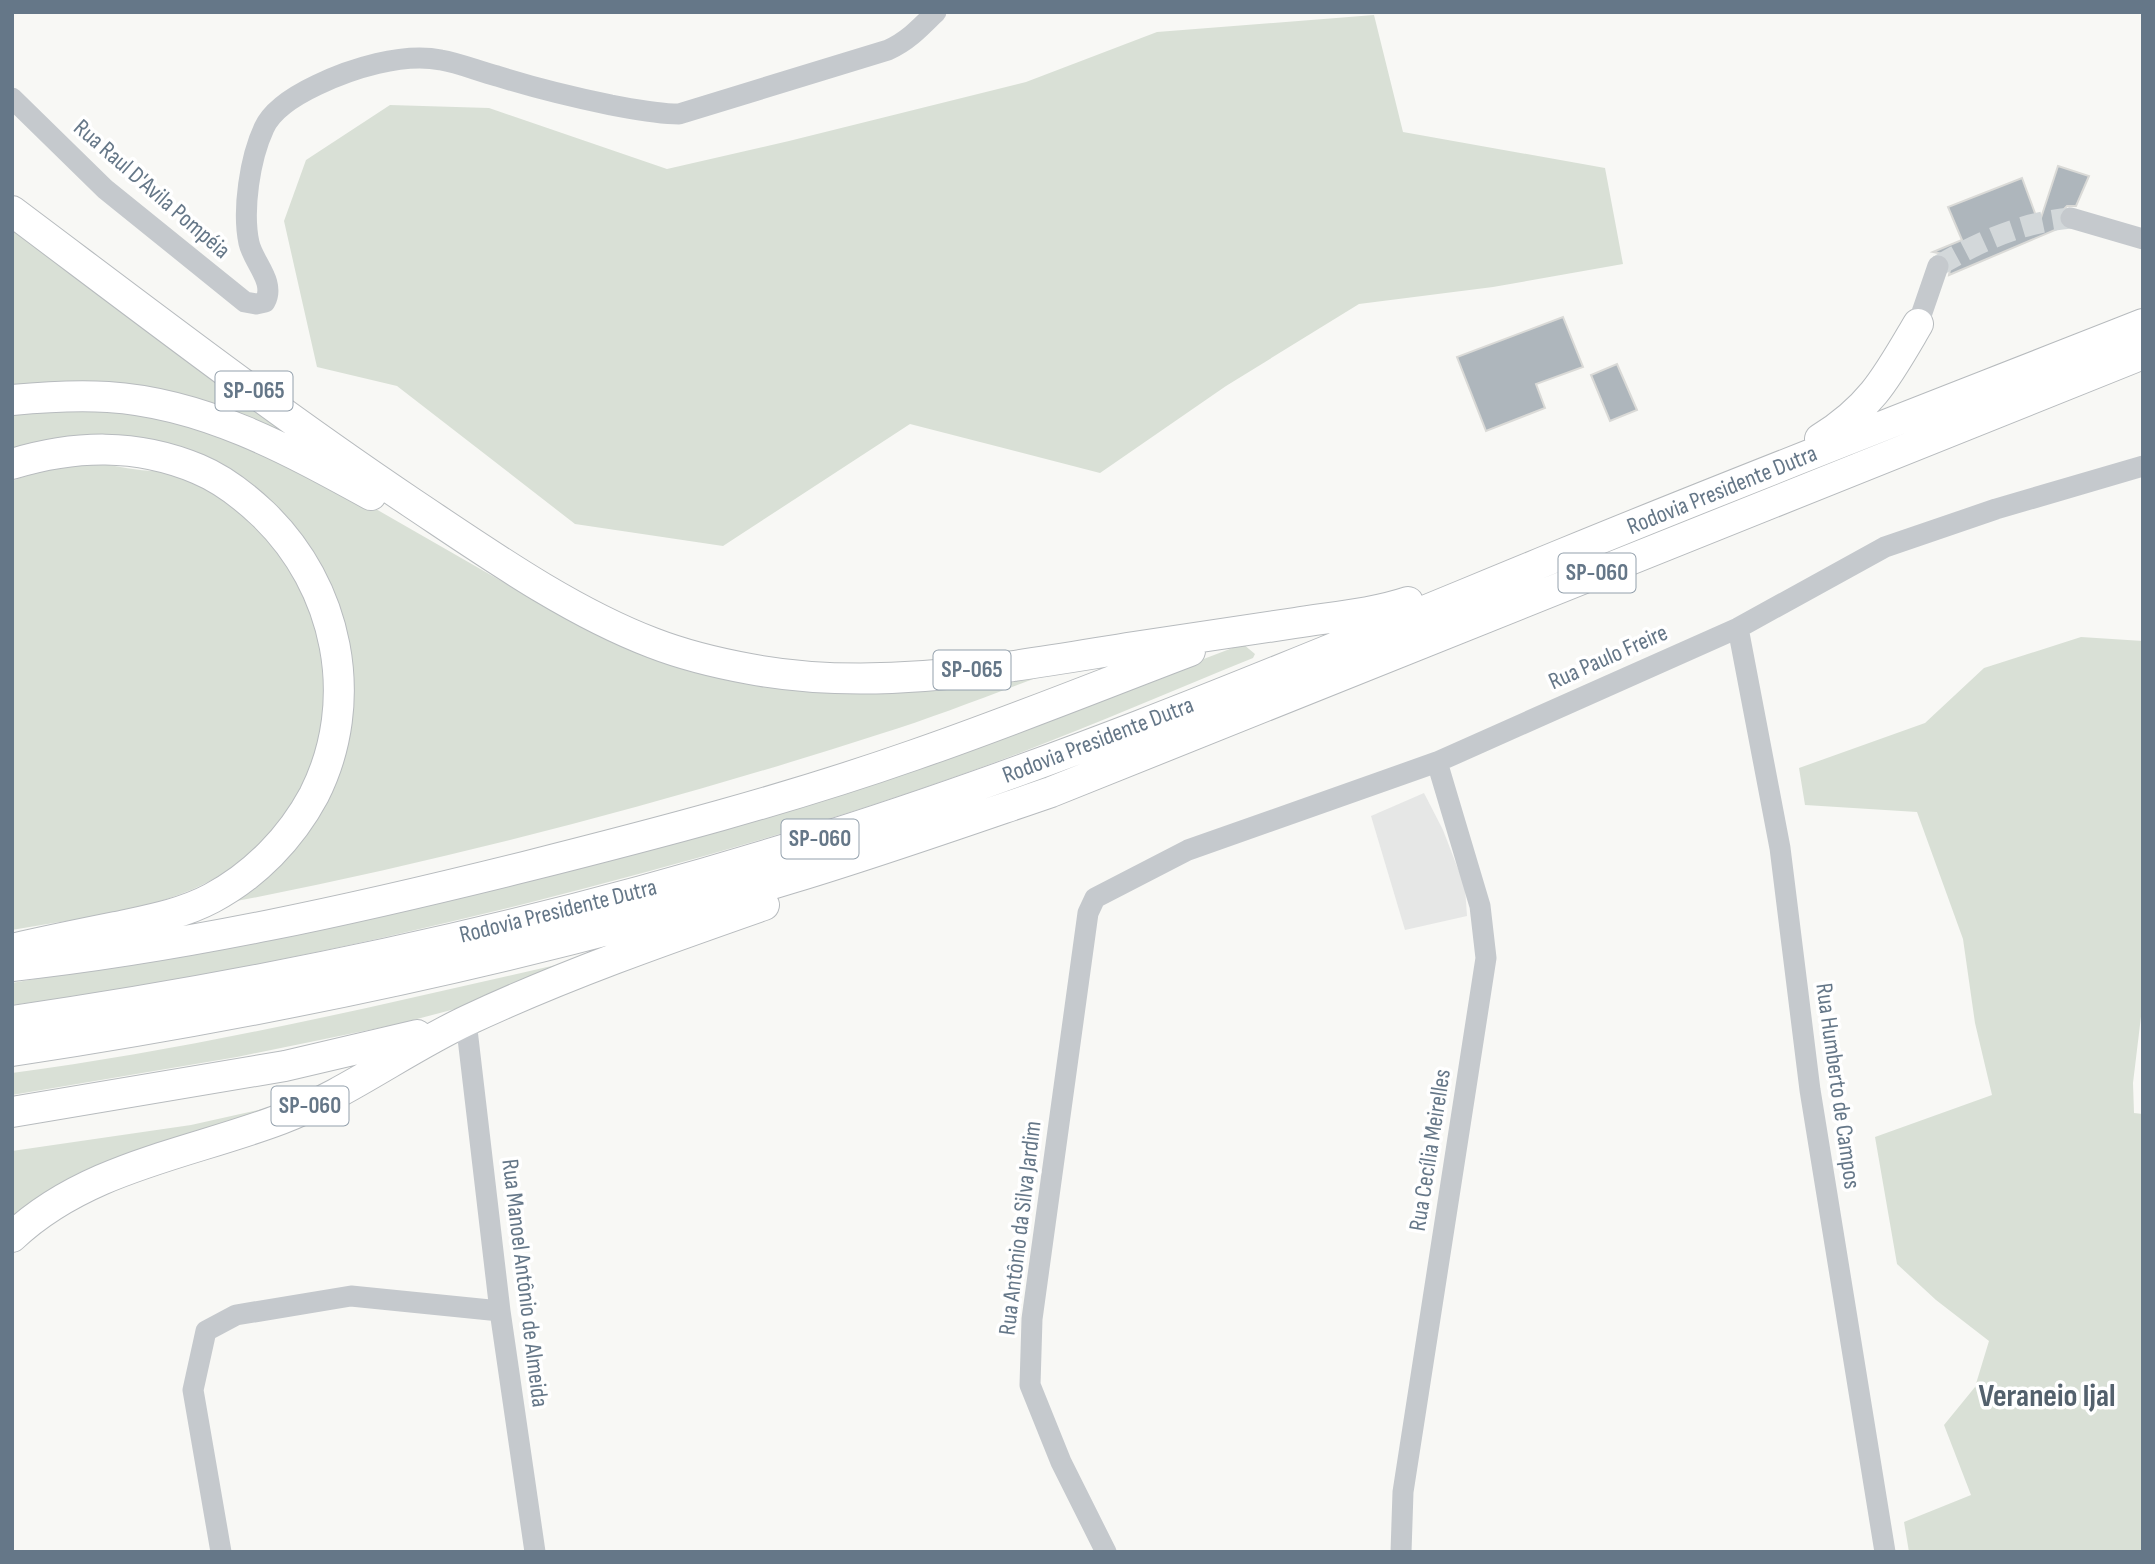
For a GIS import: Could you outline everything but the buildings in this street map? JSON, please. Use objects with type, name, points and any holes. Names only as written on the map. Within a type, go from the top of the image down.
[{"type":"highway","name":"SP-065","points":[[12,211],[356,465],[502,562],[560,597],[651,642],[698,658],[752,670],[818,677],[886,679],[1246,630]]},
{"type":"highway","points":[[1759,476],[1844,424],[1880,388],[1917,324]]},
{"type":"highway","name":"Rodovia Presidente Dutra","points":[[12,1021],[176,995],[383,953],[704,874],[808,842],[924,804],[1124,732],[1594,541],[2143,324]]},
{"type":"highway","name":"Rodovia Presidente Dutra","points":[[12,1051],[93,1039],[298,1001],[529,949],[795,877],[1051,792],[2143,355]]},
{"type":"highway","name":"SP-065","points":[[12,400],[110,397],[188,411],[227,423],[311,462],[404,514],[502,562]]},
{"type":"highway","points":[[12,464],[43,454],[76,449],[112,449],[143,452],[170,459],[200,470],[223,483],[252,503],[271,522],[294,548],[308,570],[332,627],[339,684],[337,725],[330,757],[318,787],[304,813],[263,862],[241,880],[211,899],[173,915],[12,949]]},
{"type":"highway","points":[[12,967],[83,959],[223,935],[383,902],[647,836],[913,755],[1246,630],[1392,607],[1594,541]]},
{"type":"highway","name":"SP-060","points":[[12,1237],[53,1206],[93,1183],[140,1164],[282,1119],[319,1102],[466,1021],[604,962],[872,867],[1051,792]]},
{"type":"highway","points":[[12,1112],[285,1066],[392,1042],[466,1021]]},
{"type":"street","name":"Rua Raul D'Avila Pompéia","points":[[12,98],[105,189],[245,302],[256,304],[265,302],[269,294],[268,285],[249,245],[247,226],[249,181],[257,143],[265,124],[280,107],[335,76],[369,65],[439,59],[555,94],[650,112],[679,114],[888,50],[915,33],[936,12]]},
{"type":"street","points":[[2071,218],[2143,239]]},
{"type":"street","points":[[1917,324],[1938,266]]},
{"type":"street","name":"Rua Paulo Freire","points":[[1095,898],[1188,850],[1437,762],[1738,628],[1885,547],[1996,509],[2143,466]]},
{"type":"street","name":"Rua Humberto de Campos","points":[[1738,628],[1780,848],[1810,1090],[1885,1552]]},
{"type":"street","name":"Rua Cecília Meirelles","points":[[1401,1552],[1404,1492],[1486,958],[1480,906],[1437,762]]},
{"type":"street","name":"Rua Antônio da Silva Jardim","points":[[1095,898],[1088,913],[1032,1319],[1030,1385],[1060,1462],[1106,1552]]},
{"type":"street","name":"Rua Manoel Antônio de Almeida","points":[[466,1021],[500,1311],[535,1552]]},
{"type":"street","points":[[220,1552],[193,1390],[206,1331],[236,1315],[351,1296],[500,1311]]},
{"type":"shaded area","points":[[1374,15],[1403,132],[1605,168],[1623,264],[1493,287],[1359,304],[1226,386],[1100,473],[910,424],[723,546],[575,524],[397,386],[317,367],[284,221],[306,160],[390,105],[489,108],[667,169],[1026,82],[1157,32]]},
{"type":"shaded area","points":[[12,227],[284,425],[278,434],[12,386]]},
{"type":"shaded area","points":[[50,406],[179,418],[301,466],[562,616],[615,643],[666,662],[1060,669],[903,727],[634,808],[385,870],[217,905],[318,804],[337,617],[216,469],[12,455],[12,410]]},
{"type":"shaded area","points":[[102,464],[165,470],[181,477],[234,507],[270,540],[301,587],[309,605],[321,658],[322,722],[305,782],[289,810],[269,836],[244,859],[219,876],[192,890],[133,908],[12,930],[12,481],[56,469]]},
{"type":"shaded area","points":[[2081,637],[2143,641],[2143,1000],[2133,1083],[2134,1113],[2143,1114],[2143,1552],[1909,1552],[1904,1522],[1971,1495],[1944,1425],[1975,1387],[1989,1341],[1936,1300],[1897,1264],[1875,1137],[1992,1095],[1975,1023],[1963,939],[1917,812],[1805,805],[1799,768],[1925,723],[1984,668]]},
{"type":"shaded area","points":[[1243,644],[1255,654],[1253,658],[1073,732],[910,793],[747,844],[528,903],[400,934],[142,986],[12,1005],[12,983],[138,961],[1130,687]]},
{"type":"shaded area","points":[[1424,793],[1443,830],[1465,887],[1467,916],[1405,930],[1371,816]]},
{"type":"shaded area","points":[[556,965],[474,1004],[398,1024],[237,1057],[12,1095],[12,1073],[217,1039]]},
{"type":"shaded area","points":[[272,1107],[12,1218],[12,1151],[191,1125]]},
{"type":"tunnel","points":[[1938,266],[2002,234],[2053,220],[2071,218]]},
{"type":"district","name":"Veraneio Ijal","points":[[2047,1396]]}]
